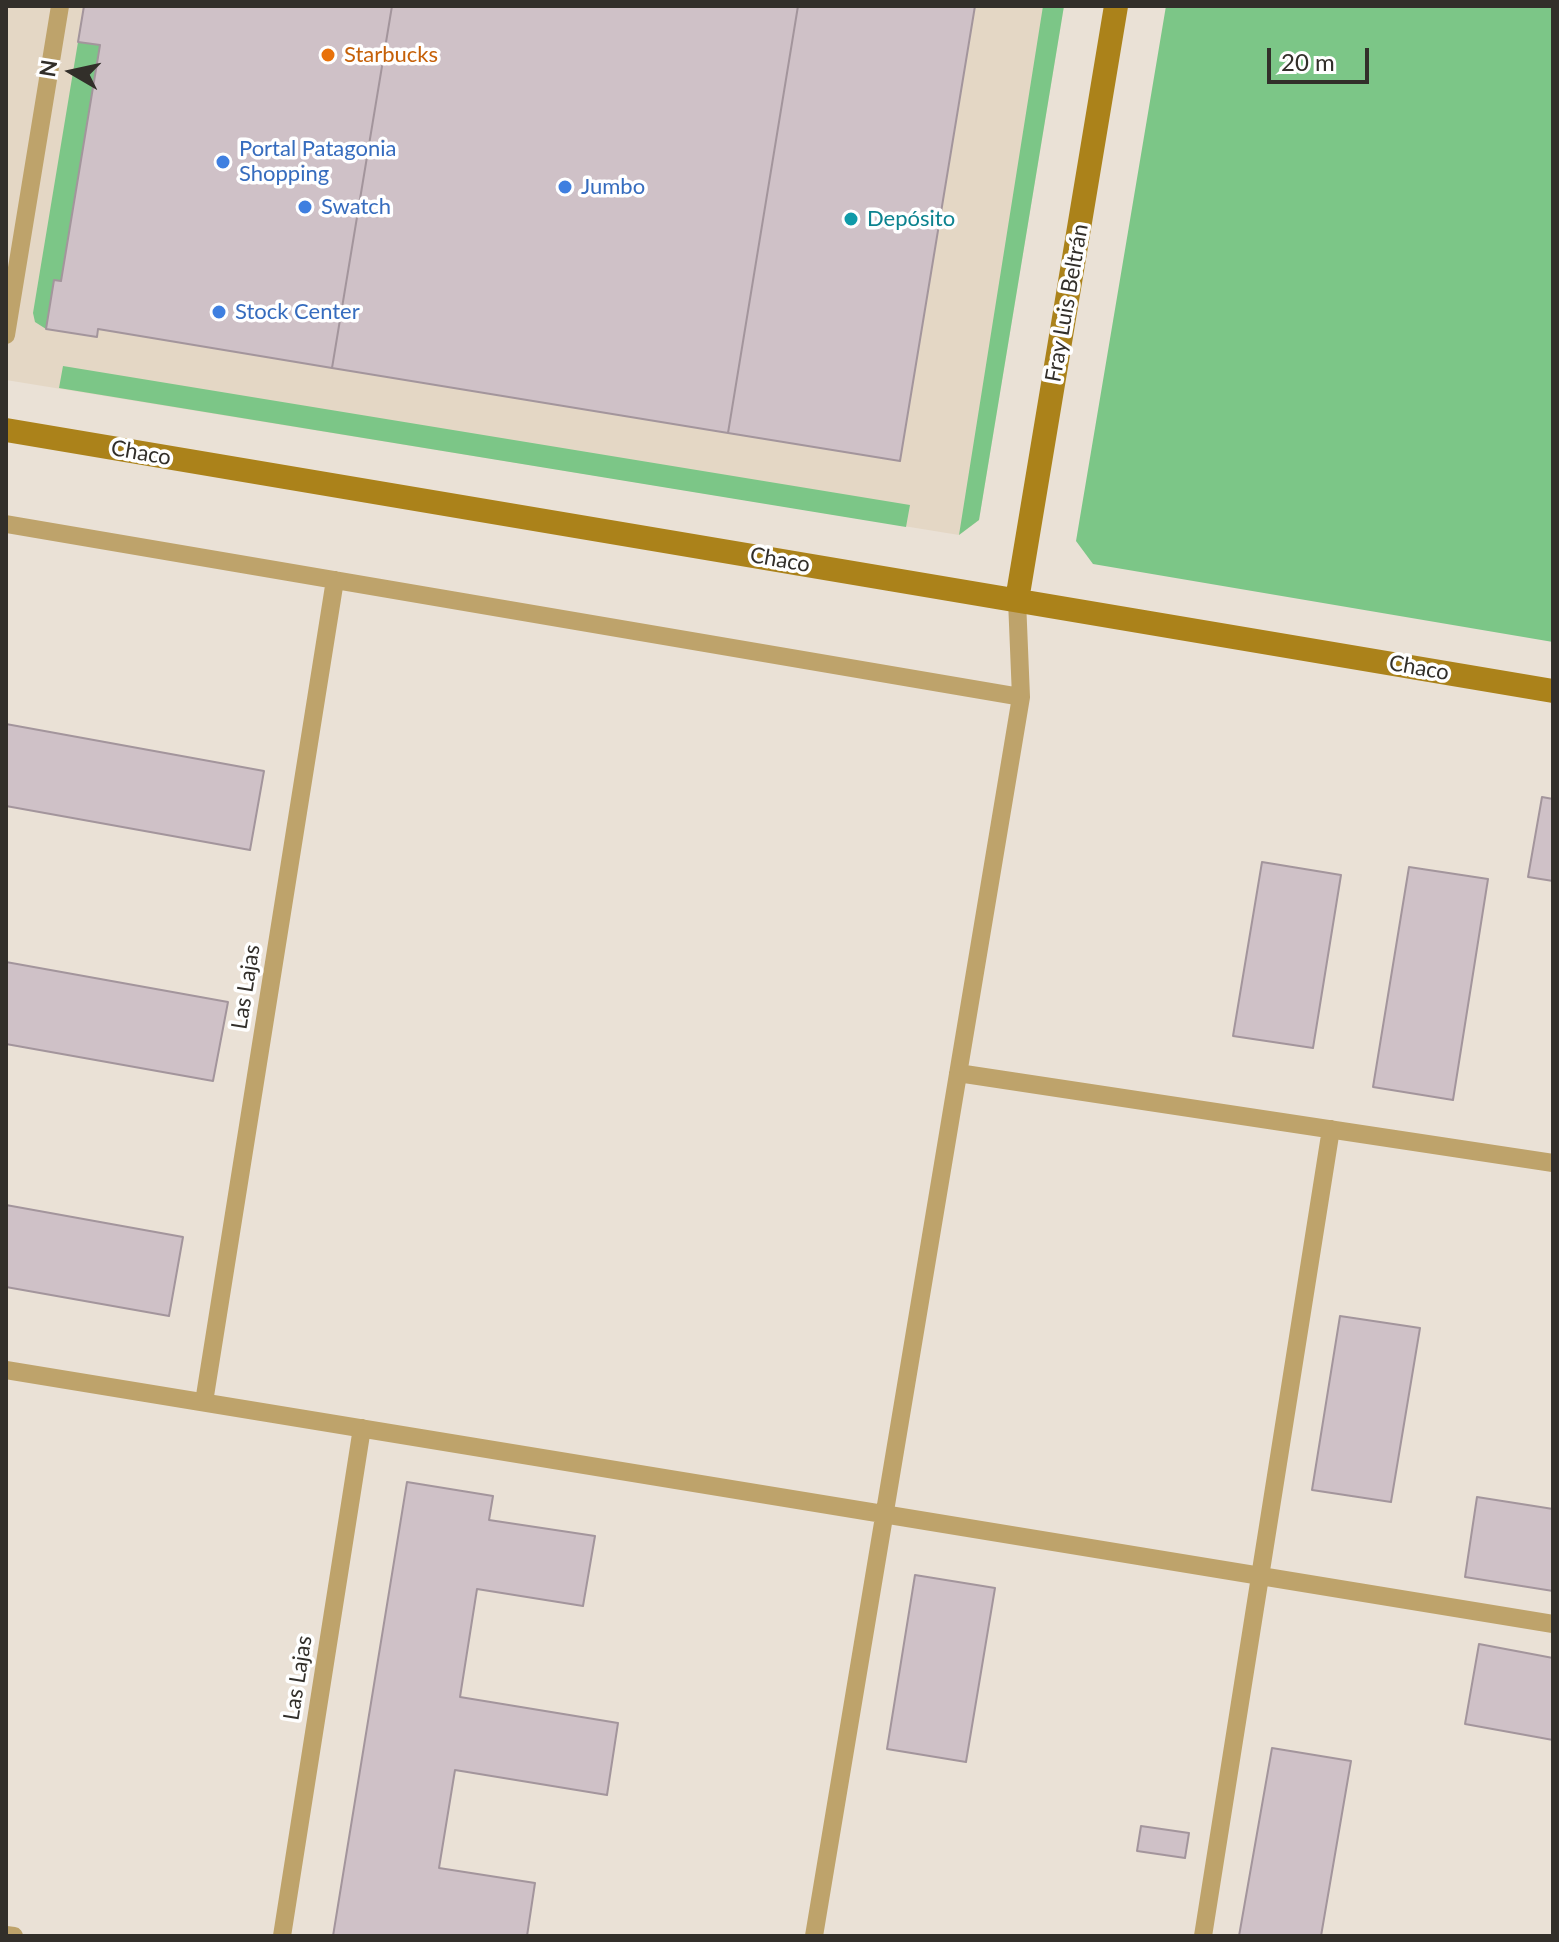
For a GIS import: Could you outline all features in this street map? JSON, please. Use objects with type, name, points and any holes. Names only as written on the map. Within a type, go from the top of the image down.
[{"type":"street","name":"Fray Luis Beltrán","points":[[1017,600],[1116,6]]},
{"type":"street","name":"Chaco","points":[[6,430],[1553,691]]},
{"type":"lane","points":[[6,329],[60,6]]},
{"type":"lane","points":[[6,524],[1021,697]]},
{"type":"lane","name":"Las Lajas","points":[[204,1402],[335,580]]},
{"type":"lane","points":[[814,1936],[1021,697],[1017,600]]},
{"type":"lane","points":[[958,1073],[1553,1163]]},
{"type":"lane","points":[[1203,1936],[1331,1129]]},
{"type":"lane","points":[[6,1370],[1553,1624]]},
{"type":"lane","name":"Las Lajas","points":[[282,1936],[362,1428]]},
{"type":"lane","points":[[6,1935],[14,1936]]},
{"type":"shaded area","points":[[6,6],[1064,6],[979,520],[959,535],[6,380]]},
{"type":"green space","points":[[1043,6],[1064,6],[979,520],[959,535]]},
{"type":"green space","points":[[1166,6],[1553,6],[1553,642],[1093,564],[1076,541]]},
{"type":"green space","points":[[78,42],[100,45],[61,281],[54,280],[46,329],[35,322],[33,313]]},
{"type":"green space","points":[[63,366],[910,505],[906,527],[59,388]]},
{"type":"building","name":"Portal Patagonia Shopping","points":[[84,6],[392,6],[332,368],[98,329],[97,337],[46,329],[54,280],[61,281],[100,45],[78,42]]},
{"type":"building","name":"Jumbo","points":[[392,6],[798,6],[728,433],[332,368]]},
{"type":"building","name":"Depósito","points":[[798,6],[975,6],[900,461],[728,433]]},
{"type":"building","points":[[6,724],[264,771],[250,850],[6,806]]},
{"type":"building","points":[[1542,797],[1553,799],[1553,881],[1528,877]]},
{"type":"building","points":[[1262,862],[1341,875],[1313,1048],[1233,1036]]},
{"type":"building","points":[[1409,867],[1488,879],[1453,1100],[1373,1087]]},
{"type":"building","points":[[6,962],[228,1002],[213,1081],[6,1044]]},
{"type":"building","points":[[6,1205],[183,1237],[169,1316],[6,1287]]},
{"type":"building","points":[[1340,1316],[1420,1328],[1391,1502],[1312,1490]]},
{"type":"building","points":[[407,1482],[493,1496],[489,1520],[595,1536],[583,1606],[477,1589],[460,1697],[618,1723],[607,1795],[455,1770],[439,1868],[535,1883],[527,1936],[333,1936]]},
{"type":"building","points":[[1477,1497],[1553,1509],[1553,1591],[1465,1577]]},
{"type":"building","points":[[915,1575],[995,1588],[966,1762],[887,1749]]},
{"type":"building","points":[[1479,1644],[1553,1658],[1553,1740],[1465,1724]]},
{"type":"building","points":[[1272,1748],[1351,1761],[1321,1936],[1239,1936]]},
{"type":"building","points":[[1141,1826],[1189,1833],[1185,1858],[1137,1851]]},
{"type":"place","name":"Starbucks","points":[[328,55]]},
{"type":"place","name":"Portal Patagonia Shopping","points":[[223,162]]},
{"type":"place","name":"Jumbo","points":[[565,187]]},
{"type":"place","name":"Swatch","points":[[305,207]]},
{"type":"place","name":"Depósito","points":[[851,219]]},
{"type":"place","name":"Stock Center","points":[[219,312]]}]
